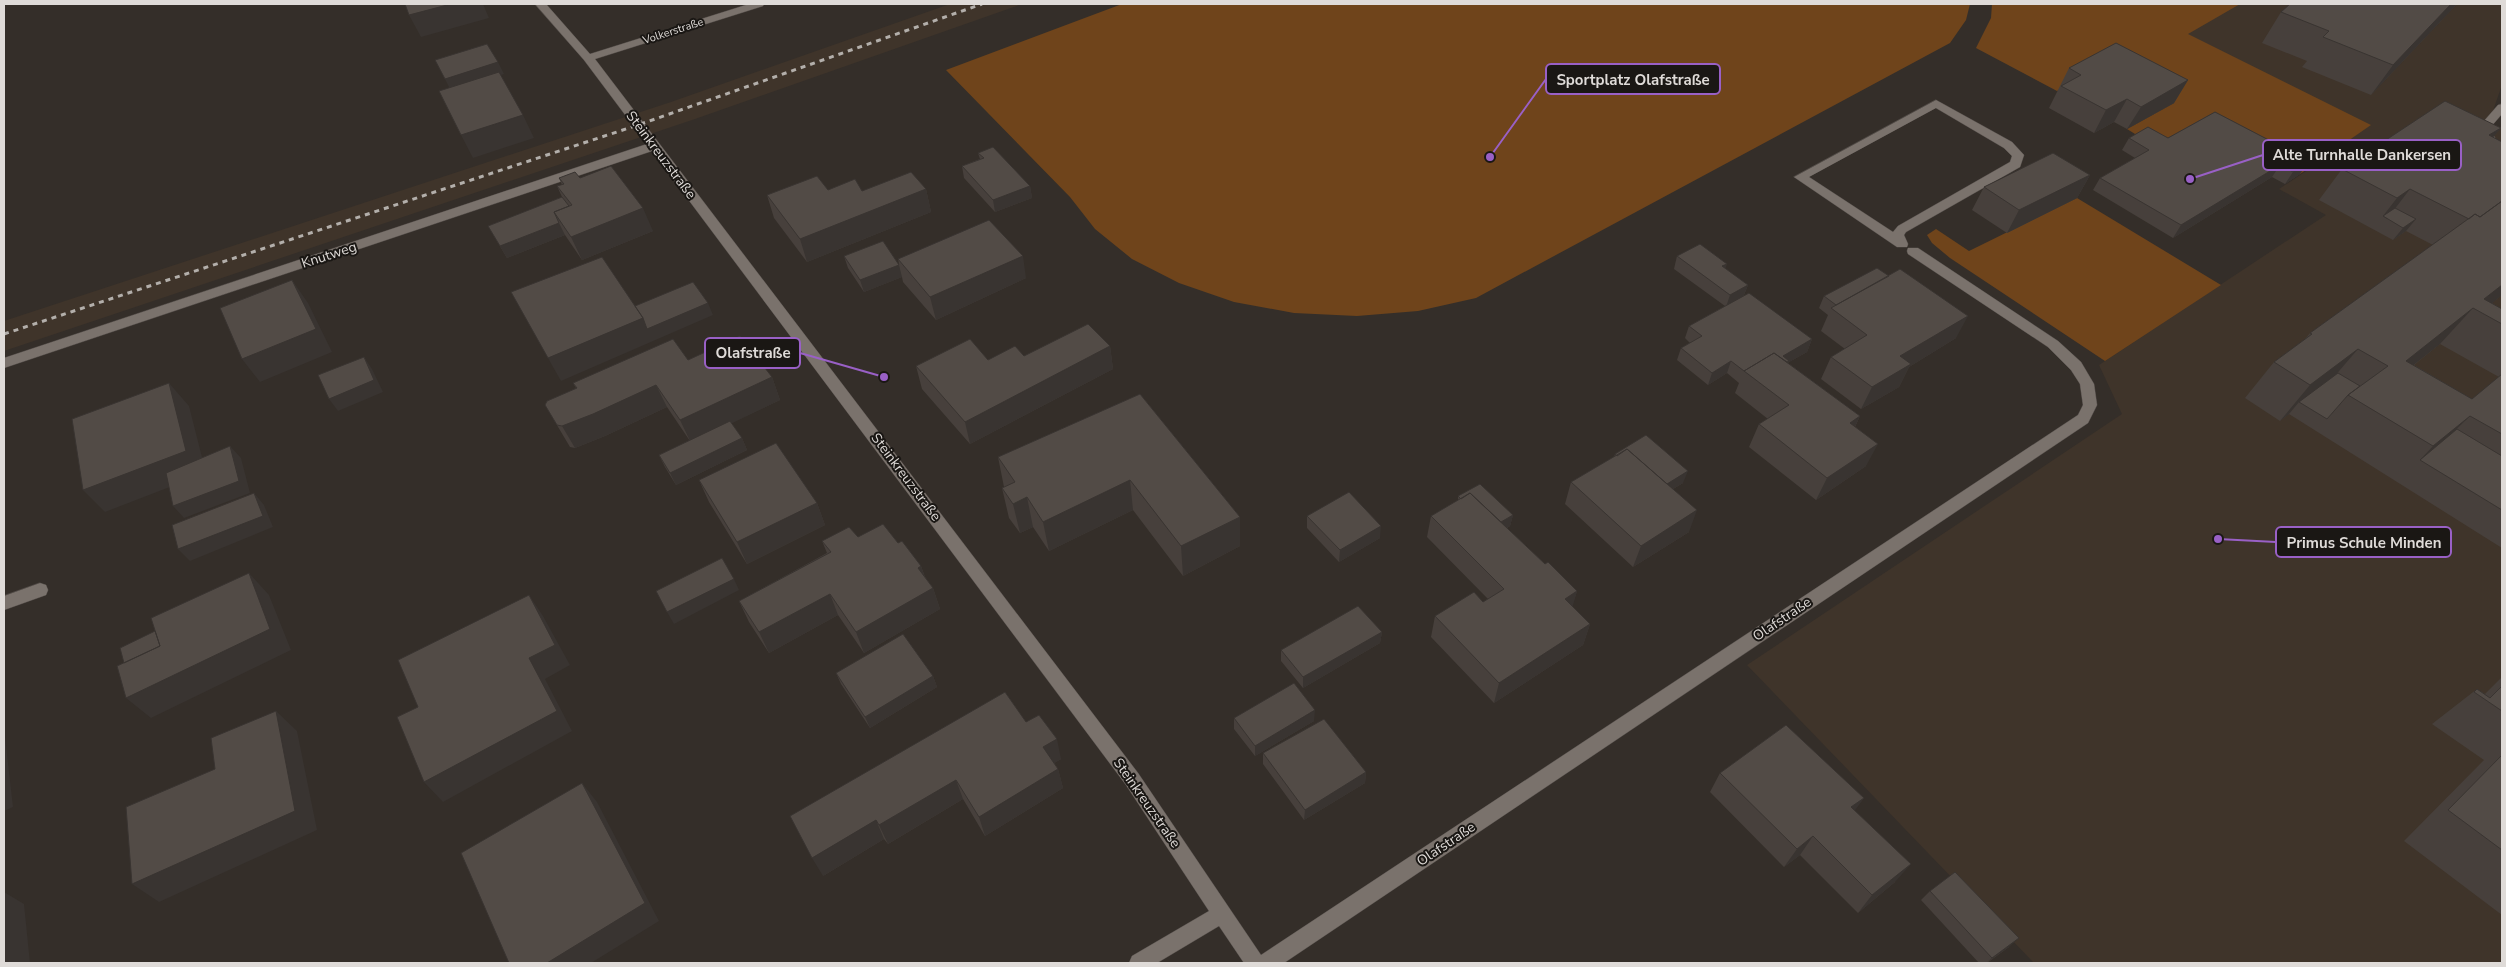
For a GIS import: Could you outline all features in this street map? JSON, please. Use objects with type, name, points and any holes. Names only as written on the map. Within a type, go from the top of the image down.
[{"type":"street","name":"Steinkreuzstraße","points":[[540,4],[588,58],[1132,779],[1255,963]]},
{"type":"street","name":"Volkerstraße","points":[[588,58],[759,4]]},
{"type":"street","name":"Olafstraße","points":[[1267,963],[2083,419],[2090,405],[2087,384],[2076,366],[2053,344],[1800,177],[1936,103],[2008,145],[2018,155],[2016,164],[1902,229],[1897,235],[1907,247]]},
{"type":"street","points":[[2502,107],[2483,128],[2487,138],[2502,156]]},
{"type":"street","name":"Knutweg","points":[[4,363],[654,146]]},
{"type":"street","points":[[4,603],[40,590]]},
{"type":"street","points":[[1139,963],[1222,914]]},
{"type":"shaded area","points":[[950,4],[1022,4],[695,119],[4,351],[4,321],[671,102]]},
{"type":"shaded area","points":[[1122,4],[1970,4],[1966,20],[1950,43],[1476,298],[1418,311],[1357,316],[1294,313],[1234,302],[1179,283],[1132,259],[1095,229],[1070,197],[946,70]]},
{"type":"shaded area","points":[[1992,4],[2240,4],[2188,34],[2371,125],[2300,174],[2207,124],[2161,150],[2127,129],[2174,103],[2104,66],[2057,91],[1976,48],[1991,18]]},
{"type":"shaded area","points":[[2015,4],[2502,4],[2502,85],[2489,122],[2502,129],[2502,963],[2034,963],[1747,665],[2122,414],[2099,365],[2326,215],[2279,189],[2320,162]]},
{"type":"shaded area","points":[[2077,198],[2221,285],[2105,361],[1950,258],[1932,243],[1927,235],[1936,229],[1969,251]]},
{"type":"building","points":[[405,4],[451,4],[409,15]]},
{"type":"building","points":[[2290,4],[2451,4],[2393,65],[2323,37],[2329,31],[2281,12]]},
{"type":"building","points":[[2116,43],[2188,80],[2141,107],[2127,99],[2106,110],[2061,86],[2081,75],[2069,68]]},
{"type":"building","points":[[487,44],[498,62],[445,79],[435,60]]},
{"type":"building","points":[[499,72],[523,115],[461,135],[439,91]]},
{"type":"building","points":[[2445,101],[2501,128],[2489,135],[2502,142],[2502,201],[2480,217],[2475,214],[2469,219],[2410,189],[2397,198],[2342,169]]},
{"type":"building","points":[[2215,112],[2309,161],[2293,172],[2280,165],[2181,225],[2100,178],[2149,150],[2129,138],[2148,127],[2168,138]]},
{"type":"building","points":[[993,147],[1030,186],[993,200],[962,166],[984,158],[978,153]]},
{"type":"building","points":[[2053,153],[2090,175],[2019,210],[1984,187]]},
{"type":"building","points":[[611,166],[643,208],[571,237],[554,212],[572,205],[557,186],[564,184],[559,178],[575,172],[580,178]]},
{"type":"building","points":[[911,172],[926,189],[800,239],[767,195],[817,176],[828,190],[855,179],[862,191]]},
{"type":"building","points":[[562,197],[569,206],[554,212],[559,223],[500,246],[488,226]]},
{"type":"building","points":[[2502,201],[2502,285],[2484,299],[2502,309],[2502,324],[2473,308],[2406,361],[2472,399],[2502,374],[2502,434],[2470,416],[2433,446],[2348,395],[2388,366],[2358,349],[2310,385],[2274,362],[2312,334],[2310,333],[2475,214],[2480,217]]},
{"type":"building","points":[[2395,208],[2416,219],[2403,228],[2383,216]]},
{"type":"building","points":[[989,220],[1023,256],[930,297],[898,259]]},
{"type":"building","points":[[883,241],[899,265],[860,280],[844,256]]},
{"type":"building","points":[[1700,244],[1727,264],[1722,266],[1748,285],[1730,295],[1677,256]]},
{"type":"building","points":[[602,257],[643,318],[548,358],[511,292]]},
{"type":"building","points":[[1877,268],[1889,276],[1836,305],[1824,296]]},
{"type":"building","points":[[1900,269],[1968,316],[1900,356],[1911,364],[1872,387],[1831,357],[1867,335],[1831,308]]},
{"type":"building","points":[[292,280],[316,329],[242,359],[220,308]]},
{"type":"building","points":[[693,282],[708,303],[647,329],[643,318],[635,306]]},
{"type":"building","points":[[1749,293],[1812,339],[1783,356],[1789,361],[1787,362],[1774,353],[1744,371],[1731,361],[1712,373],[1681,348],[1702,336],[1689,326]]},
{"type":"building","points":[[1088,324],[1110,346],[965,422],[916,366],[970,339],[988,360],[1015,346],[1024,356]]},
{"type":"building","points":[[740,336],[772,377],[680,420],[656,385],[562,426],[557,425],[545,405],[547,401],[577,388],[573,383],[673,339],[688,360]]},
{"type":"building","points":[[1774,353],[1860,416],[1850,423],[1878,444],[1827,478],[1759,424],[1789,405],[1744,371]]},
{"type":"building","points":[[364,357],[374,380],[329,399],[318,375]]},
{"type":"building","points":[[2338,373],[2360,386],[2348,395],[2327,419],[2299,402]]},
{"type":"building","points":[[169,383],[186,451],[83,490],[72,419]]},
{"type":"building","points":[[1140,394],[1240,517],[1181,546],[1130,480],[1043,522],[1027,497],[1013,504],[1002,488],[1015,482],[998,457]]},
{"type":"building","points":[[730,421],[742,438],[670,473],[659,455]]},
{"type":"building","points":[[2457,429],[2502,456],[2502,510],[2420,460]]},
{"type":"building","points":[[1646,435],[1688,471],[1667,484],[1627,449],[1617,456],[1615,454]]},
{"type":"building","points":[[776,443],[817,503],[737,542],[699,480]]},
{"type":"building","points":[[230,446],[239,481],[173,506],[166,473]]},
{"type":"building","points":[[1627,449],[1697,510],[1641,546],[1571,482]]},
{"type":"building","points":[[1480,484],[1513,515],[1501,522],[1470,493],[1461,499],[1458,496]]},
{"type":"building","points":[[1349,492],[1381,526],[1340,550],[1307,516]]},
{"type":"building","points":[[254,493],[263,516],[178,549],[172,525]]},
{"type":"building","points":[[1470,493],[1545,564],[1548,562],[1577,591],[1565,599],[1590,624],[1499,683],[1435,616],[1474,592],[1483,602],[1504,589],[1431,516]]},
{"type":"building","points":[[883,524],[898,543],[902,541],[921,566],[918,568],[933,588],[856,632],[830,594],[759,632],[739,601],[831,552],[822,541],[849,527],[858,537]]},
{"type":"building","points":[[722,558],[734,579],[667,612],[656,591]]},
{"type":"building","points":[[249,573],[270,629],[126,698],[117,666],[160,646],[151,618]]},
{"type":"building","points":[[529,595],[555,645],[529,658],[557,711],[424,782],[397,717],[418,707],[398,660]]},
{"type":"building","points":[[1358,606],[1382,632],[1303,677],[1281,650]]},
{"type":"building","points":[[155,631],[160,646],[124,663],[120,648]]},
{"type":"building","points":[[903,634],[933,676],[865,717],[836,673]]},
{"type":"building","points":[[1294,683],[1315,710],[1255,746],[1234,718]]},
{"type":"building","points":[[2502,686],[2502,711],[2474,692],[2477,689],[2490,698]]},
{"type":"building","points":[[1005,692],[1026,722],[1039,715],[1057,739],[1043,747],[1058,769],[979,817],[956,780],[879,825],[876,820],[812,858],[790,816]]},
{"type":"building","points":[[276,711],[295,811],[132,884],[126,807],[215,769],[211,738]]},
{"type":"building","points":[[1324,719],[1366,772],[1305,810],[1263,753]]},
{"type":"building","points":[[1786,725],[1864,798],[1851,807],[1911,864],[1872,895],[1813,836],[1797,849],[1720,773]]},
{"type":"building","points":[[2502,755],[2502,850],[2448,810]]},
{"type":"building","points":[[582,783],[645,903],[547,963],[509,963],[461,853]]},
{"type":"building","points":[[1955,872],[2019,938],[1992,958],[1930,891]]},
{"type":"railway","points":[[4,334],[638,125],[982,4]]},
{"type":"place","name":"Sportplatz Olafstraße","points":[[1490,157]]},
{"type":"place","name":"Alte Turnhalle Dankersen","points":[[2190,179]]},
{"type":"place","name":"Olafstraße","points":[[884,377]]},
{"type":"place","name":"Primus Schule Minden","points":[[2218,539]]}]
